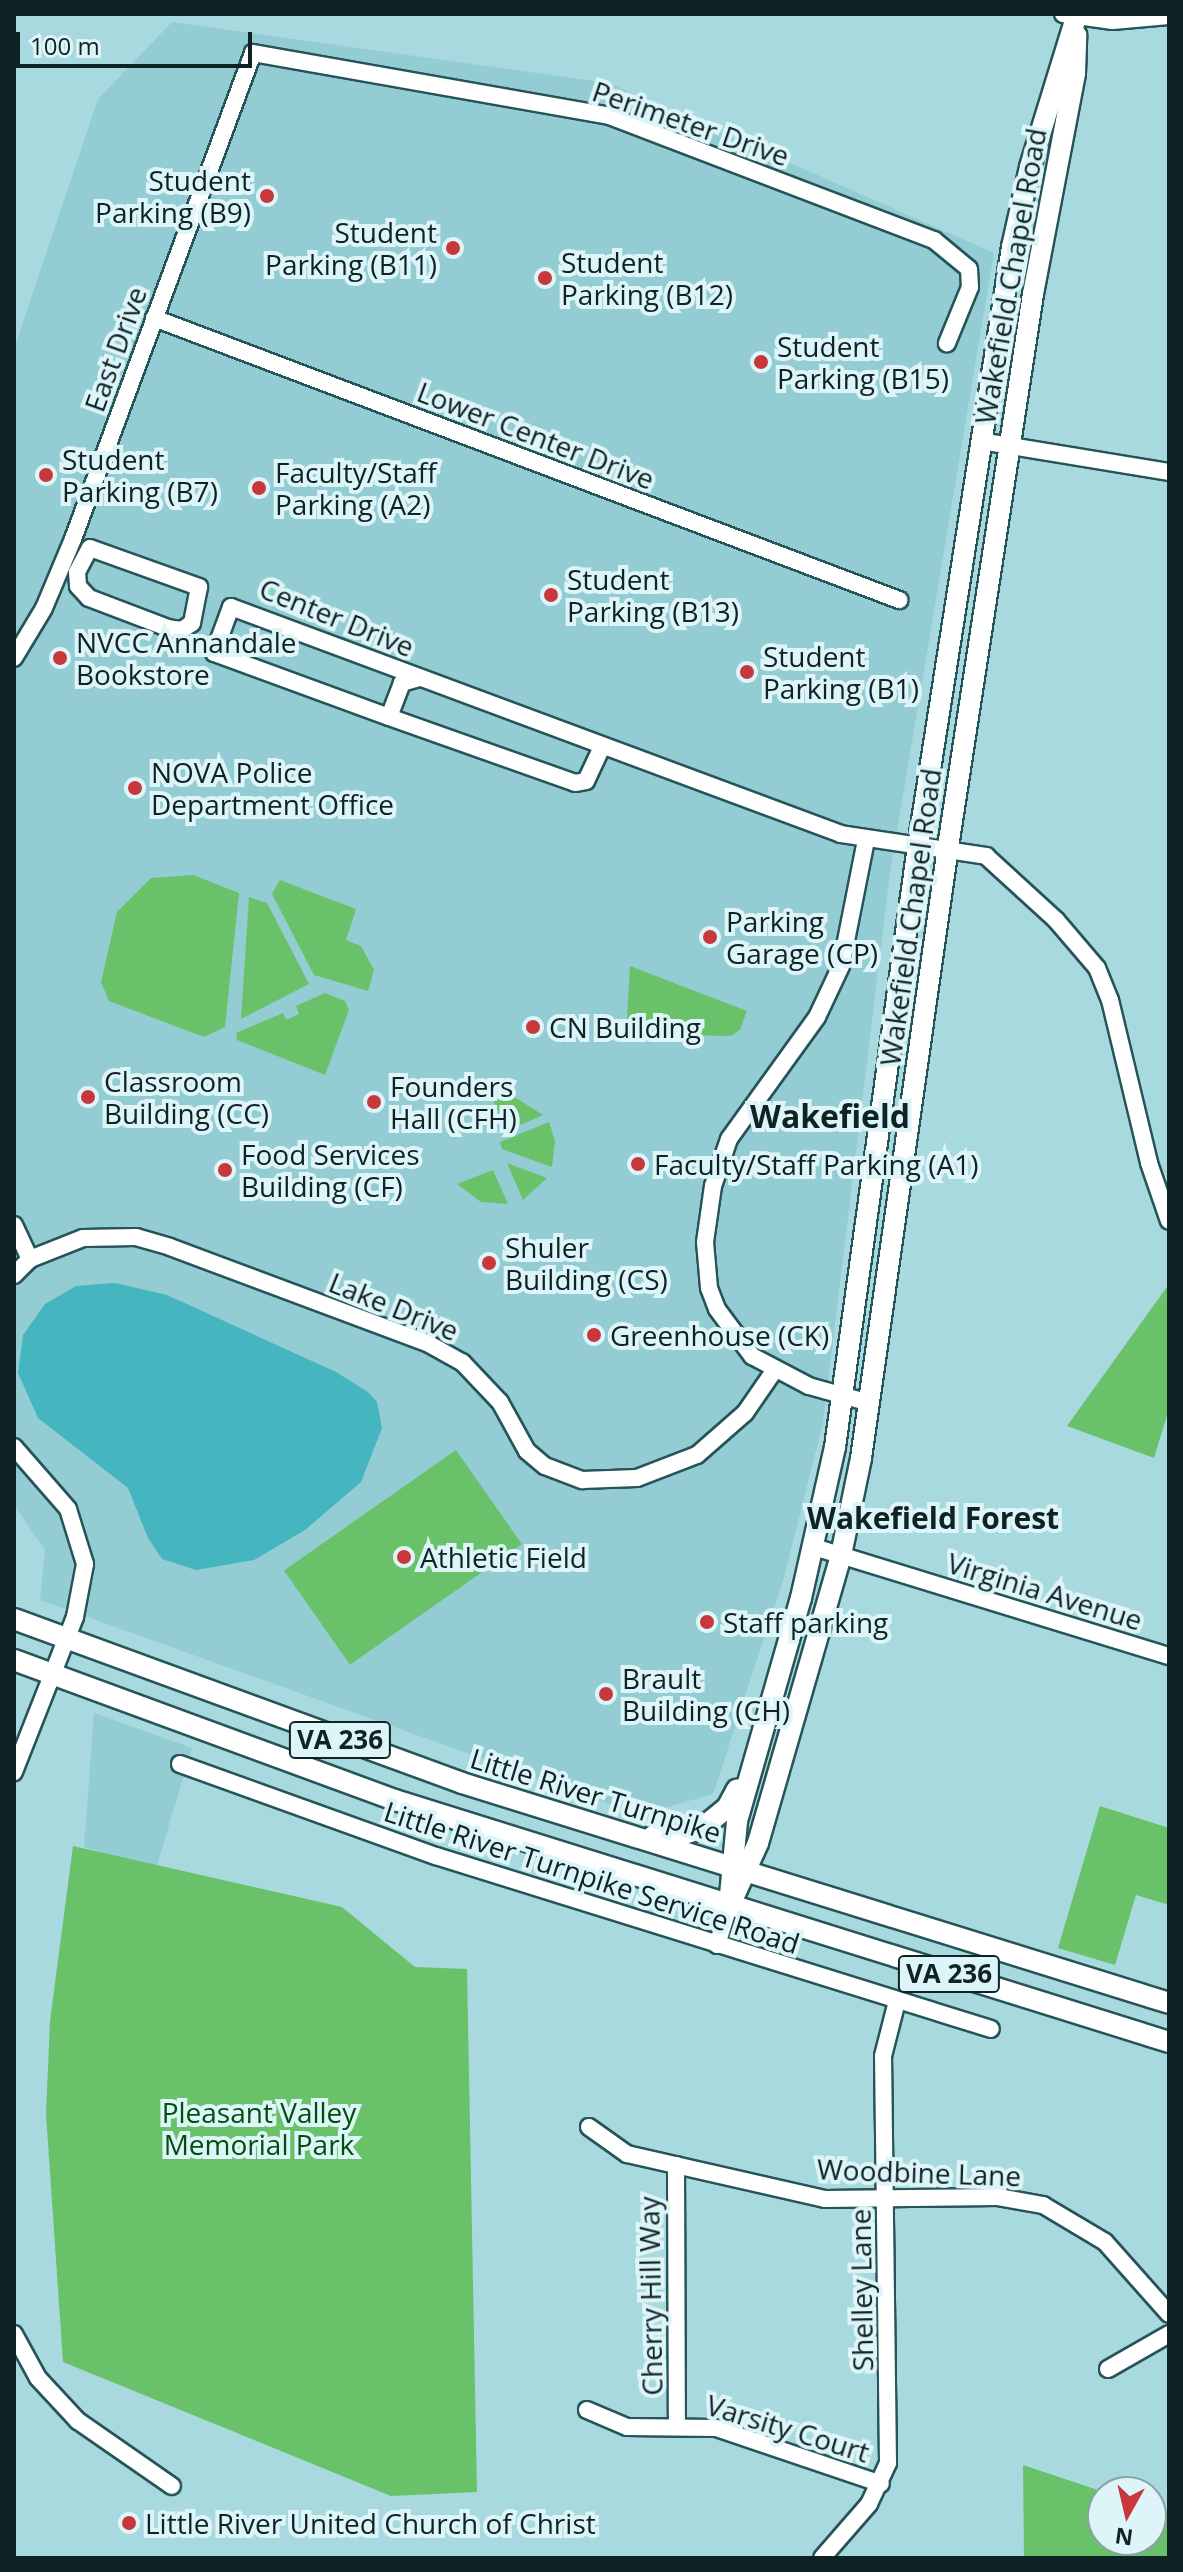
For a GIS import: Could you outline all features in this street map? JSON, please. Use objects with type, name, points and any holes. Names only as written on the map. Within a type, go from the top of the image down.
[{"type":"main road","name":"Wakefield Chapel Road","points":[[739,1869],[760,1738],[814,1547],[842,1397],[918,846],[980,441],[1021,202],[1072,15]]},
{"type":"main road","name":"Wakefield Chapel Road","points":[[729,1906],[841,1555],[870,1403],[948,847],[1009,445],[1075,73],[1072,15]]},
{"type":"main road","name":"Little River Turnpike","points":[[14,1619],[448,1778],[1169,2003]]},
{"type":"main road","name":"VA 236","points":[[14,1660],[395,1800],[1169,2042]]},
{"type":"main road","points":[[618,1832],[675,1837],[716,1820],[727,1808],[760,1738]]},
{"type":"street","points":[[1072,15],[1113,21],[1169,16]]},
{"type":"street","name":"Perimeter Drive","points":[[253,53],[609,116],[934,240],[969,269],[970,287],[947,343]]},
{"type":"street","name":"East Drive","points":[[14,658],[55,585],[253,53]]},
{"type":"street","name":"Lower Center Drive","points":[[154,318],[899,600]]},
{"type":"street","points":[[980,441],[1169,472]]},
{"type":"street","points":[[73,539],[199,587],[199,605],[192,623],[174,630],[89,598],[78,586],[77,572],[90,548]]},
{"type":"street","points":[[55,585],[78,586]]},
{"type":"street","name":"Center Drive","points":[[602,746],[586,781],[575,783],[214,653],[231,607],[287,623],[419,678],[866,840],[948,847],[986,856],[1003,868],[1097,968],[1110,1000],[1149,1163],[1169,1221]]},
{"type":"street","name":"Center Drive","points":[[389,717],[402,683],[419,678]]},
{"type":"street","points":[[866,840],[841,966],[817,1017],[729,1139],[707,1214],[706,1266],[717,1309],[742,1346],[774,1371],[842,1397],[870,1403]]},
{"type":"street","points":[[14,1225],[30,1259]]},
{"type":"street","name":"Lake Drive","points":[[14,1275],[30,1259],[83,1238],[136,1237],[429,1344],[483,1381],[527,1451],[545,1466],[582,1480],[637,1478],[697,1455],[745,1413],[774,1371]]},
{"type":"street","points":[[14,1447],[68,1509],[83,1545],[85,1583],[14,1772]]},
{"type":"street","name":"Virginia Avenue","points":[[814,1547],[1169,1656]]},
{"type":"street","name":"Little River Turnpike Service Road","points":[[180,1764],[436,1856],[991,2029]]},
{"type":"street","name":"Wakefield Chapel Road","points":[[717,1945],[729,1906]]},
{"type":"street","name":"Shelley Lane","points":[[822,2558],[881,2484],[891,2441],[883,2056],[897,2001]]},
{"type":"street","name":"Woodbine Lane","points":[[589,2127],[627,2154],[825,2199],[998,2197],[1043,2205],[1105,2242],[1169,2314]]},
{"type":"street","name":"Cherry Hill Way","points":[[676,2165],[677,2425]]},
{"type":"street","points":[[14,2334],[38,2378],[78,2421],[172,2486]]},
{"type":"street","points":[[1108,2369],[1169,2334]]},
{"type":"street","name":"Varsity Court","points":[[587,2410],[627,2427],[677,2425],[716,2428],[881,2484]]},
{"type":"shaded area","points":[[172,22],[609,83],[994,253],[890,873],[823,1423],[783,1581],[713,1794],[640,1815],[40,1600],[45,1550],[14,1505],[14,349],[98,99]]},
{"type":"shaded area","points":[[115,1283],[167,1295],[336,1372],[368,1392],[377,1402],[382,1428],[361,1482],[305,1530],[254,1560],[196,1570],[162,1559],[148,1538],[128,1488],[38,1418],[18,1373],[23,1335],[45,1304],[76,1286]]},
{"type":"shaded area","points":[[94,1713],[192,1748],[156,1869],[84,1847]]},
{"type":"green space","points":[[193,875],[239,893],[225,1027],[204,1037],[109,1001],[101,982],[117,912],[151,878]]},
{"type":"green space","points":[[280,880],[356,909],[346,940],[361,946],[374,970],[368,991],[314,975],[272,894]]},
{"type":"green space","points":[[249,897],[267,903],[309,984],[241,1019]]},
{"type":"green space","points":[[630,966],[747,1011],[740,1030],[731,1036],[626,1034]]},
{"type":"green space","points":[[325,993],[345,1001],[349,1010],[325,1075],[237,1040],[236,1033],[283,1013],[286,1020],[299,1014],[296,1006]]},
{"type":"green space","points":[[491,1095],[511,1095],[543,1115],[507,1131]]},
{"type":"green space","points":[[549,1122],[555,1141],[552,1167],[502,1149],[500,1142]]},
{"type":"green space","points":[[507,1163],[547,1178],[523,1200]]},
{"type":"green space","points":[[493,1170],[508,1204],[481,1202],[457,1184]]},
{"type":"green space","points":[[1169,1284],[1169,1409],[1154,1458],[1067,1426]]},
{"type":"green space","name":"Athletic Field","points":[[456,1450],[522,1544],[350,1665],[284,1570]]},
{"type":"green space","points":[[1100,1806],[1169,1828],[1169,1905],[1136,1895],[1115,1965],[1058,1948]]},
{"type":"green space","name":"Pleasant Valley Memorial Park","points":[[73,1846],[342,1907],[415,1967],[467,1969],[477,2492],[391,2496],[63,2362],[46,2114],[50,2021]]},
{"type":"green space","points":[[1023,2465],[1087,2486],[1087,2556],[1167,2556],[1169,2514],[1169,2558],[1024,2558]]},
{"type":"place","name":"Student Parking (B9)","points":[[267,196]]},
{"type":"place","name":"Student Parking (B11)","points":[[453,248]]},
{"type":"place","name":"Student Parking (B12)","points":[[545,278]]},
{"type":"place","name":"Student Parking (B15)","points":[[761,362]]},
{"type":"place","name":"Student Parking (B7)","points":[[46,475]]},
{"type":"place","name":"Faculty/Staff Parking (A2)","points":[[259,488]]},
{"type":"place","name":"Student Parking (B13)","points":[[551,595]]},
{"type":"place","name":"NVCC Annandale Bookstore","points":[[60,658]]},
{"type":"place","name":"Student Parking (B1)","points":[[747,672]]},
{"type":"place","name":"NOVA Police Department Office","points":[[135,788]]},
{"type":"place","name":"Parking Garage (CP)","points":[[710,937]]},
{"type":"place","name":"CN Building","points":[[533,1027]]},
{"type":"place","name":"Classroom Building (CC)","points":[[88,1097]]},
{"type":"place","name":"Founders Hall (CFH)","points":[[374,1102]]},
{"type":"place","name":"Faculty/Staff Parking (A1)","points":[[638,1164]]},
{"type":"place","name":"Food Services Building (CF)","points":[[225,1170]]},
{"type":"place","name":"Shuler Building (CS)","points":[[489,1263]]},
{"type":"place","name":"Greenhouse (CK)","points":[[594,1335]]},
{"type":"place","name":"Athletic Field","points":[[404,1557]]},
{"type":"place","name":"Staff parking","points":[[707,1622]]},
{"type":"place","name":"Brault Building (CH)","points":[[606,1694]]},
{"type":"place","name":"Little River United Church of Christ","points":[[129,2523]]},
{"type":"district","name":"Wakefield","points":[[830,1116]]},
{"type":"district","name":"Wakefield Forest","points":[[933,1518]]}]
